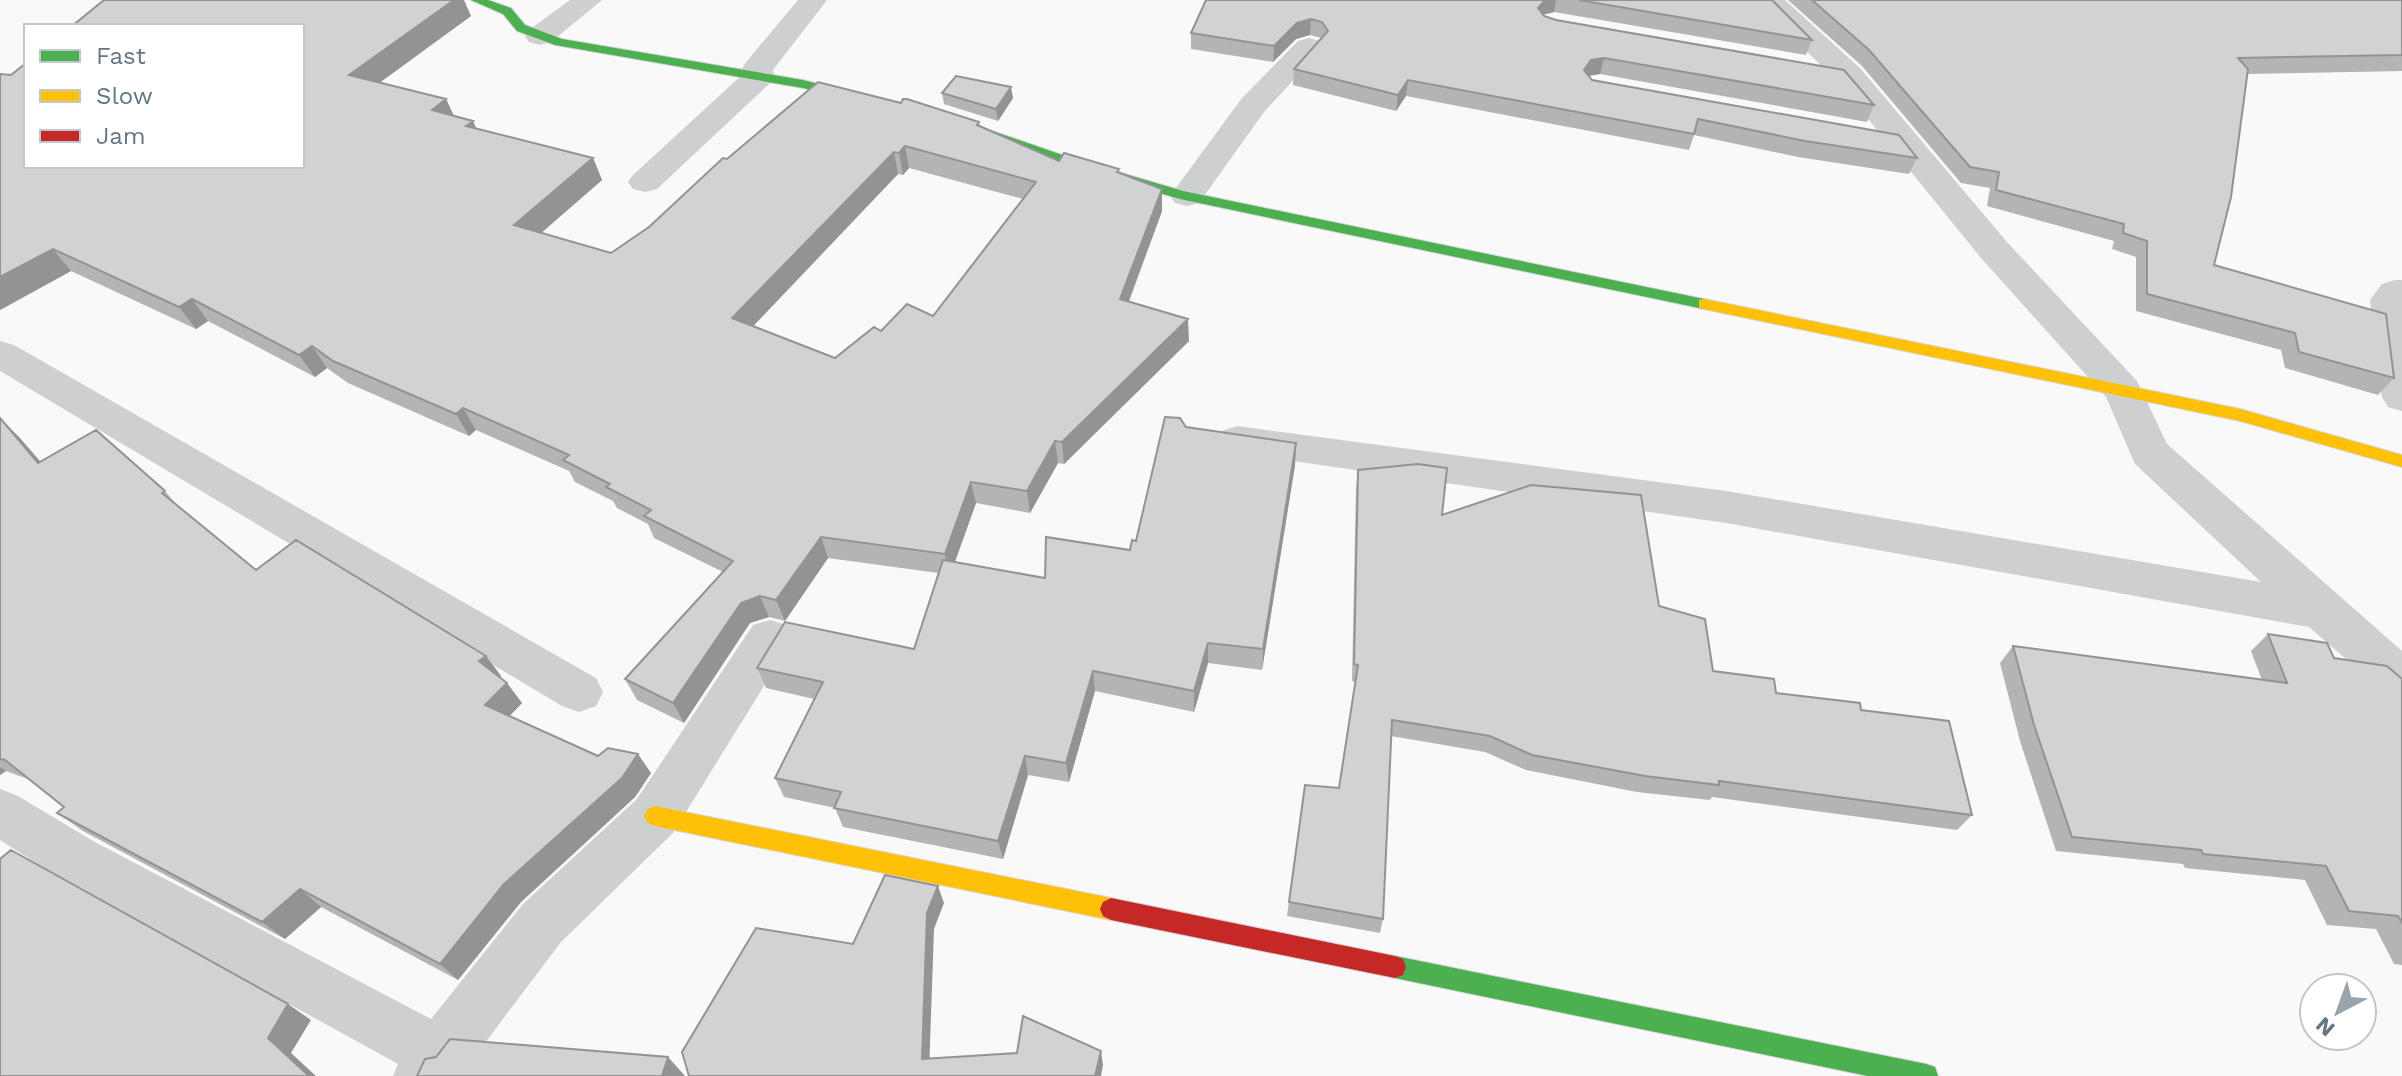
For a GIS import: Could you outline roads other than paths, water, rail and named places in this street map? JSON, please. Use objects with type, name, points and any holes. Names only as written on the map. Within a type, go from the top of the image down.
[{"type":"main road","points":[[477,0],[507,11],[521,28],[540,36],[891,104]]},
{"type":"main road","points":[[931,114],[1015,140],[1069,162],[1187,196],[2240,415],[2402,461]]},
{"type":"main road","points":[[655,816],[1926,1076]]},
{"type":"street","points":[[540,36],[588,0]]},
{"type":"street","points":[[645,182],[759,76],[757,69],[813,0]]},
{"type":"street","points":[[1768,0],[1849,75],[1994,250],[2123,391],[2150,453],[2322,611],[2402,679]]},
{"type":"street","points":[[1187,196],[1253,105],[1309,47]]},
{"type":"street","points":[[1803,67],[1849,75]]},
{"type":"street","points":[[1856,132],[1901,141]]},
{"type":"street","points":[[2402,292],[2395,292],[2389,300],[2402,397]]},
{"type":"street","points":[[0,354],[579,692]]},
{"type":"street","points":[[1202,436],[1726,507],[2322,611]]},
{"type":"street","points":[[0,812],[432,1066],[542,923],[655,816],[770,639]]}]
